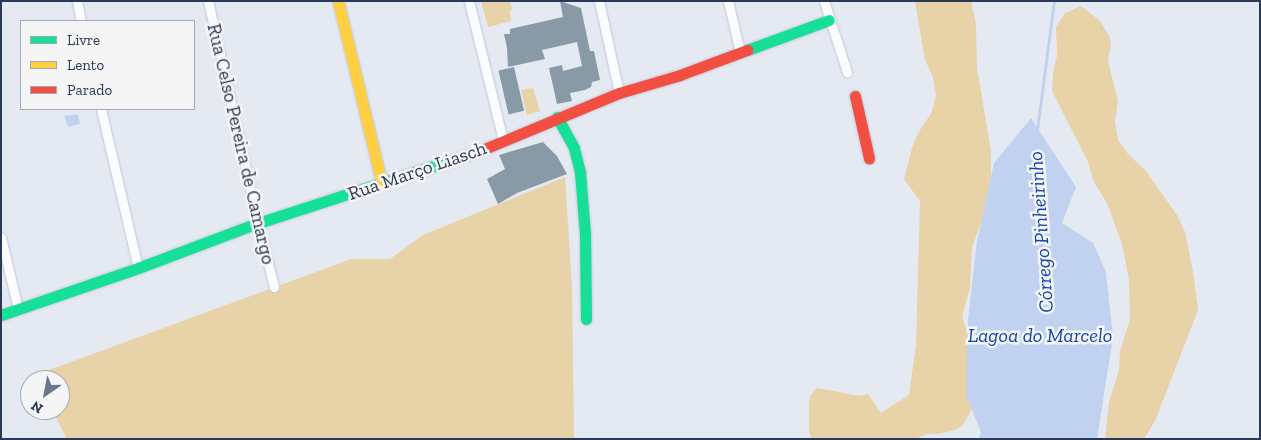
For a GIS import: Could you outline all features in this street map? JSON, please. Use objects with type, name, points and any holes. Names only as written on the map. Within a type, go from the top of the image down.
[{"type":"street","points":[[77,1],[81,20]]},
{"type":"street","name":"Rua Celso Pereira de Camargo","points":[[208,1],[274,287]]},
{"type":"street","points":[[338,1],[382,184]]},
{"type":"street","points":[[469,1],[503,140]]},
{"type":"street","points":[[598,1],[619,93]]},
{"type":"street","points":[[728,1],[740,52]]},
{"type":"street","points":[[824,1],[846,72]]},
{"type":"street","name":"Rua Março Liasch","points":[[1,315],[138,268],[258,223],[473,154],[557,117],[619,93],[680,75],[829,20]]},
{"type":"street","points":[[855,96],[869,158]]},
{"type":"street","points":[[101,110],[138,268]]},
{"type":"street","points":[[557,117],[574,148],[580,172],[585,234],[586,319]]},
{"type":"street","points":[[1,237],[18,309]]},
{"type":"shaded area","points":[[481,1],[510,1],[512,9],[510,12],[511,21],[488,27]]},
{"type":"shaded area","points":[[915,1],[971,1],[976,24],[977,68],[991,151],[991,175],[984,215],[972,247],[970,288],[962,317],[968,335],[975,404],[963,425],[955,430],[938,434],[928,434],[914,439],[812,439],[809,432],[809,406],[810,396],[817,388],[860,396],[868,394],[881,413],[909,395],[916,345],[920,201],[904,179],[912,148],[918,133],[932,112],[936,95],[933,77],[925,60]]},
{"type":"shaded area","points":[[1081,6],[1100,21],[1109,36],[1111,44],[1108,61],[1118,101],[1115,122],[1118,140],[1128,154],[1145,170],[1177,215],[1185,232],[1193,272],[1198,310],[1155,421],[1144,439],[1105,439],[1109,402],[1119,370],[1120,351],[1130,319],[1129,280],[1122,244],[1107,203],[1094,182],[1088,162],[1052,91],[1053,73],[1057,56],[1056,27],[1065,13]]},
{"type":"shaded area","points":[[533,88],[540,111],[527,115],[521,90]]},
{"type":"shaded area","points":[[565,177],[572,285],[574,439],[67,439],[57,420],[70,420],[70,370],[49,370],[351,259],[390,259],[423,235]]},
{"type":"water","points":[[78,114],[80,124],[68,127],[64,116]]},
{"type":"water","name":"Lagoa do Marcelo","points":[[1031,118],[1076,187],[1062,223],[1093,243],[1106,272],[1113,337],[1097,439],[979,439],[981,432],[966,395],[968,320],[977,241],[994,163]]},
{"type":"building","points":[[560,1],[581,8],[590,51],[594,51],[600,80],[592,82],[591,87],[585,90],[570,93],[572,101],[557,104],[549,68],[562,65],[563,71],[582,66],[577,42],[542,50],[545,59],[508,67],[504,34],[510,34],[510,29],[563,17]]},
{"type":"building","points":[[514,67],[524,111],[509,114],[498,71]]},
{"type":"building","points":[[543,142],[557,156],[567,174],[517,193],[498,204],[487,179],[505,169],[499,155]]},
{"type":"waterway","name":"Córrego Pinheirinho","points":[[1037,130],[1054,1]]},
{"type":"traffic: fast","points":[[747,50],[829,20]]},
{"type":"traffic: fast","points":[[557,117],[574,148],[580,172],[585,234],[586,319]]},
{"type":"traffic: fast","points":[[1,315],[138,268],[258,223],[477,152]]},
{"type":"traffic: slow","points":[[338,1],[382,184]]},
{"type":"traffic: jam","points":[[477,152],[619,93],[680,75],[747,50]]},
{"type":"traffic: jam","points":[[855,96],[869,158]]}]
